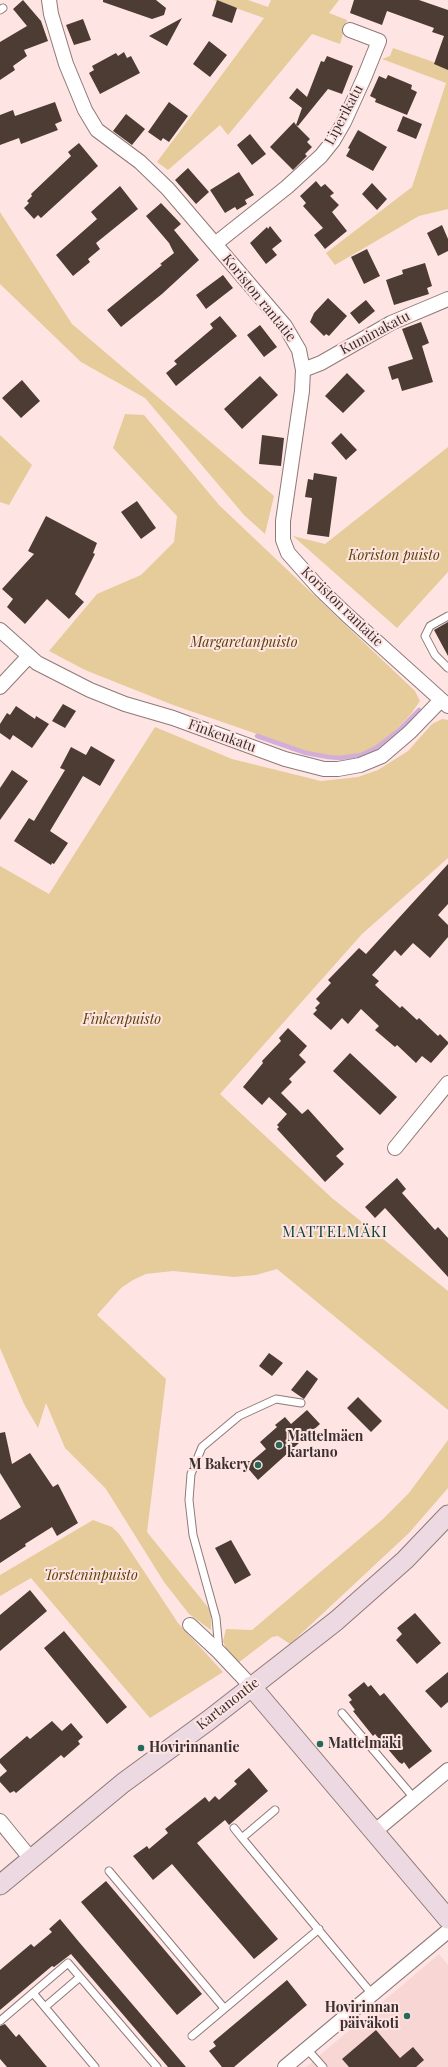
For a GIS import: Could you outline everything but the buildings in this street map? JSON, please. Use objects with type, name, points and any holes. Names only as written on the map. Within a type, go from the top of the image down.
[{"type":"street","name":"Koriston rantatie","points":[[49,0],[51,14],[66,64],[85,110],[97,130],[154,174],[285,326],[300,350],[303,370],[300,409],[283,521],[283,540],[288,553],[320,589],[347,615],[446,699]]},
{"type":"street","name":"Liperikatu","points":[[215,244],[287,187],[321,156],[334,141],[364,78],[379,41],[350,30]]},
{"type":"street","name":"Kuminakatu","points":[[303,370],[321,363],[391,323],[448,300]]},
{"type":"street","name":"Finkenkatu","points":[[0,630],[29,656],[52,671],[125,704],[173,718],[285,760],[324,769],[338,769],[360,765],[382,756],[446,699]]},
{"type":"street","points":[[0,687],[29,656]]},
{"type":"street","points":[[395,1148],[448,1083]]},
{"type":"street","name":"Kartanontie","points":[[0,1884],[123,1782],[209,1720],[373,1590],[405,1560],[448,1515]]},
{"type":"street","points":[[190,1625],[219,1652],[251,1686],[448,1919]]},
{"type":"street","points":[[374,1832],[448,1770]]},
{"type":"street","points":[[0,1821],[31,1859]]},
{"type":"street","points":[[285,2067],[448,1931]]},
{"type":"lane","points":[[448,616],[430,626],[426,636],[435,655],[448,668]]},
{"type":"lane","points":[[219,1652],[216,1618],[193,1535],[189,1500],[191,1474],[202,1447],[239,1416],[276,1399],[301,1403]]},
{"type":"lane","points":[[342,1713],[414,1798]]},
{"type":"lane","points":[[242,1838],[275,1810]]},
{"type":"lane","points":[[234,1828],[372,1994]]},
{"type":"lane","points":[[109,1871],[224,2008]]},
{"type":"lane","points":[[192,2036],[318,1929]]},
{"type":"lane","points":[[0,2021],[68,1963],[156,2067]]},
{"type":"lane","points":[[45,2007],[80,1977]]},
{"type":"lane","points":[[33,1993],[95,2067]]},
{"type":"lane","points":[[307,2049],[323,2067]]},
{"type":"shaded area","name":"Hovirinnan päiväkoti","points":[[439,1954],[448,1965],[448,2067],[306,2067]]},
{"type":"green space","points":[[213,0],[248,0],[268,7],[271,0],[339,0],[329,13],[347,20],[340,44],[312,34],[228,135],[220,125],[168,170],[157,162],[264,18]]},
{"type":"green space","points":[[393,48],[448,67],[448,209],[419,216],[335,265],[326,253],[412,187],[446,83],[382,59],[390,56]]},
{"type":"green space","points":[[0,212],[72,324],[274,496],[265,534],[244,515],[145,398],[81,362],[0,284]]},
{"type":"green space","name":"Margaretanpuisto","points":[[125,414],[144,415],[219,505],[415,691],[420,701],[411,714],[388,738],[369,753],[340,757],[312,753],[173,705],[85,670],[49,651],[97,594],[141,575],[174,542],[177,516],[113,448]]},
{"type":"green space","points":[[0,435],[32,465],[9,505],[0,502]]},
{"type":"green space","name":"Koriston puisto","points":[[448,447],[448,572],[397,628],[293,536],[325,544]]},
{"type":"green space","name":"Finkenpuisto","points":[[442,719],[448,720],[448,858],[362,934],[220,1094],[332,1198],[448,1291],[448,1410],[277,1269],[256,1275],[234,1277],[173,1271],[146,1274],[121,1288],[97,1315],[166,1379],[147,1532],[211,1611],[211,1630],[189,1614],[164,1582],[106,1489],[65,1448],[46,1403],[38,1428],[24,1404],[0,1348],[0,866],[49,894],[155,727],[232,759],[321,781],[358,777],[378,770],[408,751],[432,724]]},
{"type":"green space","points":[[448,1440],[448,1488],[409,1533],[290,1644],[278,1636],[272,1637],[238,1663],[228,1654],[223,1641],[226,1629],[252,1630],[383,1519],[409,1493]]},
{"type":"green space","name":"Torsteninpuisto","points":[[93,1520],[112,1527],[120,1535],[178,1623],[223,1672],[150,1718],[31,1578],[0,1596],[0,1575]]},
{"type":"waterway","points":[[257,736],[306,753],[340,758],[361,755],[376,748],[398,731],[419,710]]},
{"type":"place","name":"Mattelmäen kartano","points":[[279,1445]]},
{"type":"place","name":"M Bakery","points":[[258,1465]]},
{"type":"place","name":"Mattelmäki","points":[[320,1744]]},
{"type":"place","name":"Hovirinnantie","points":[[141,1748]]},
{"type":"place","name":"Hovirinnan päiväkoti","points":[[407,2016]]},
{"type":"district","name":"MATTELMÄKI","points":[[335,1232]]}]
